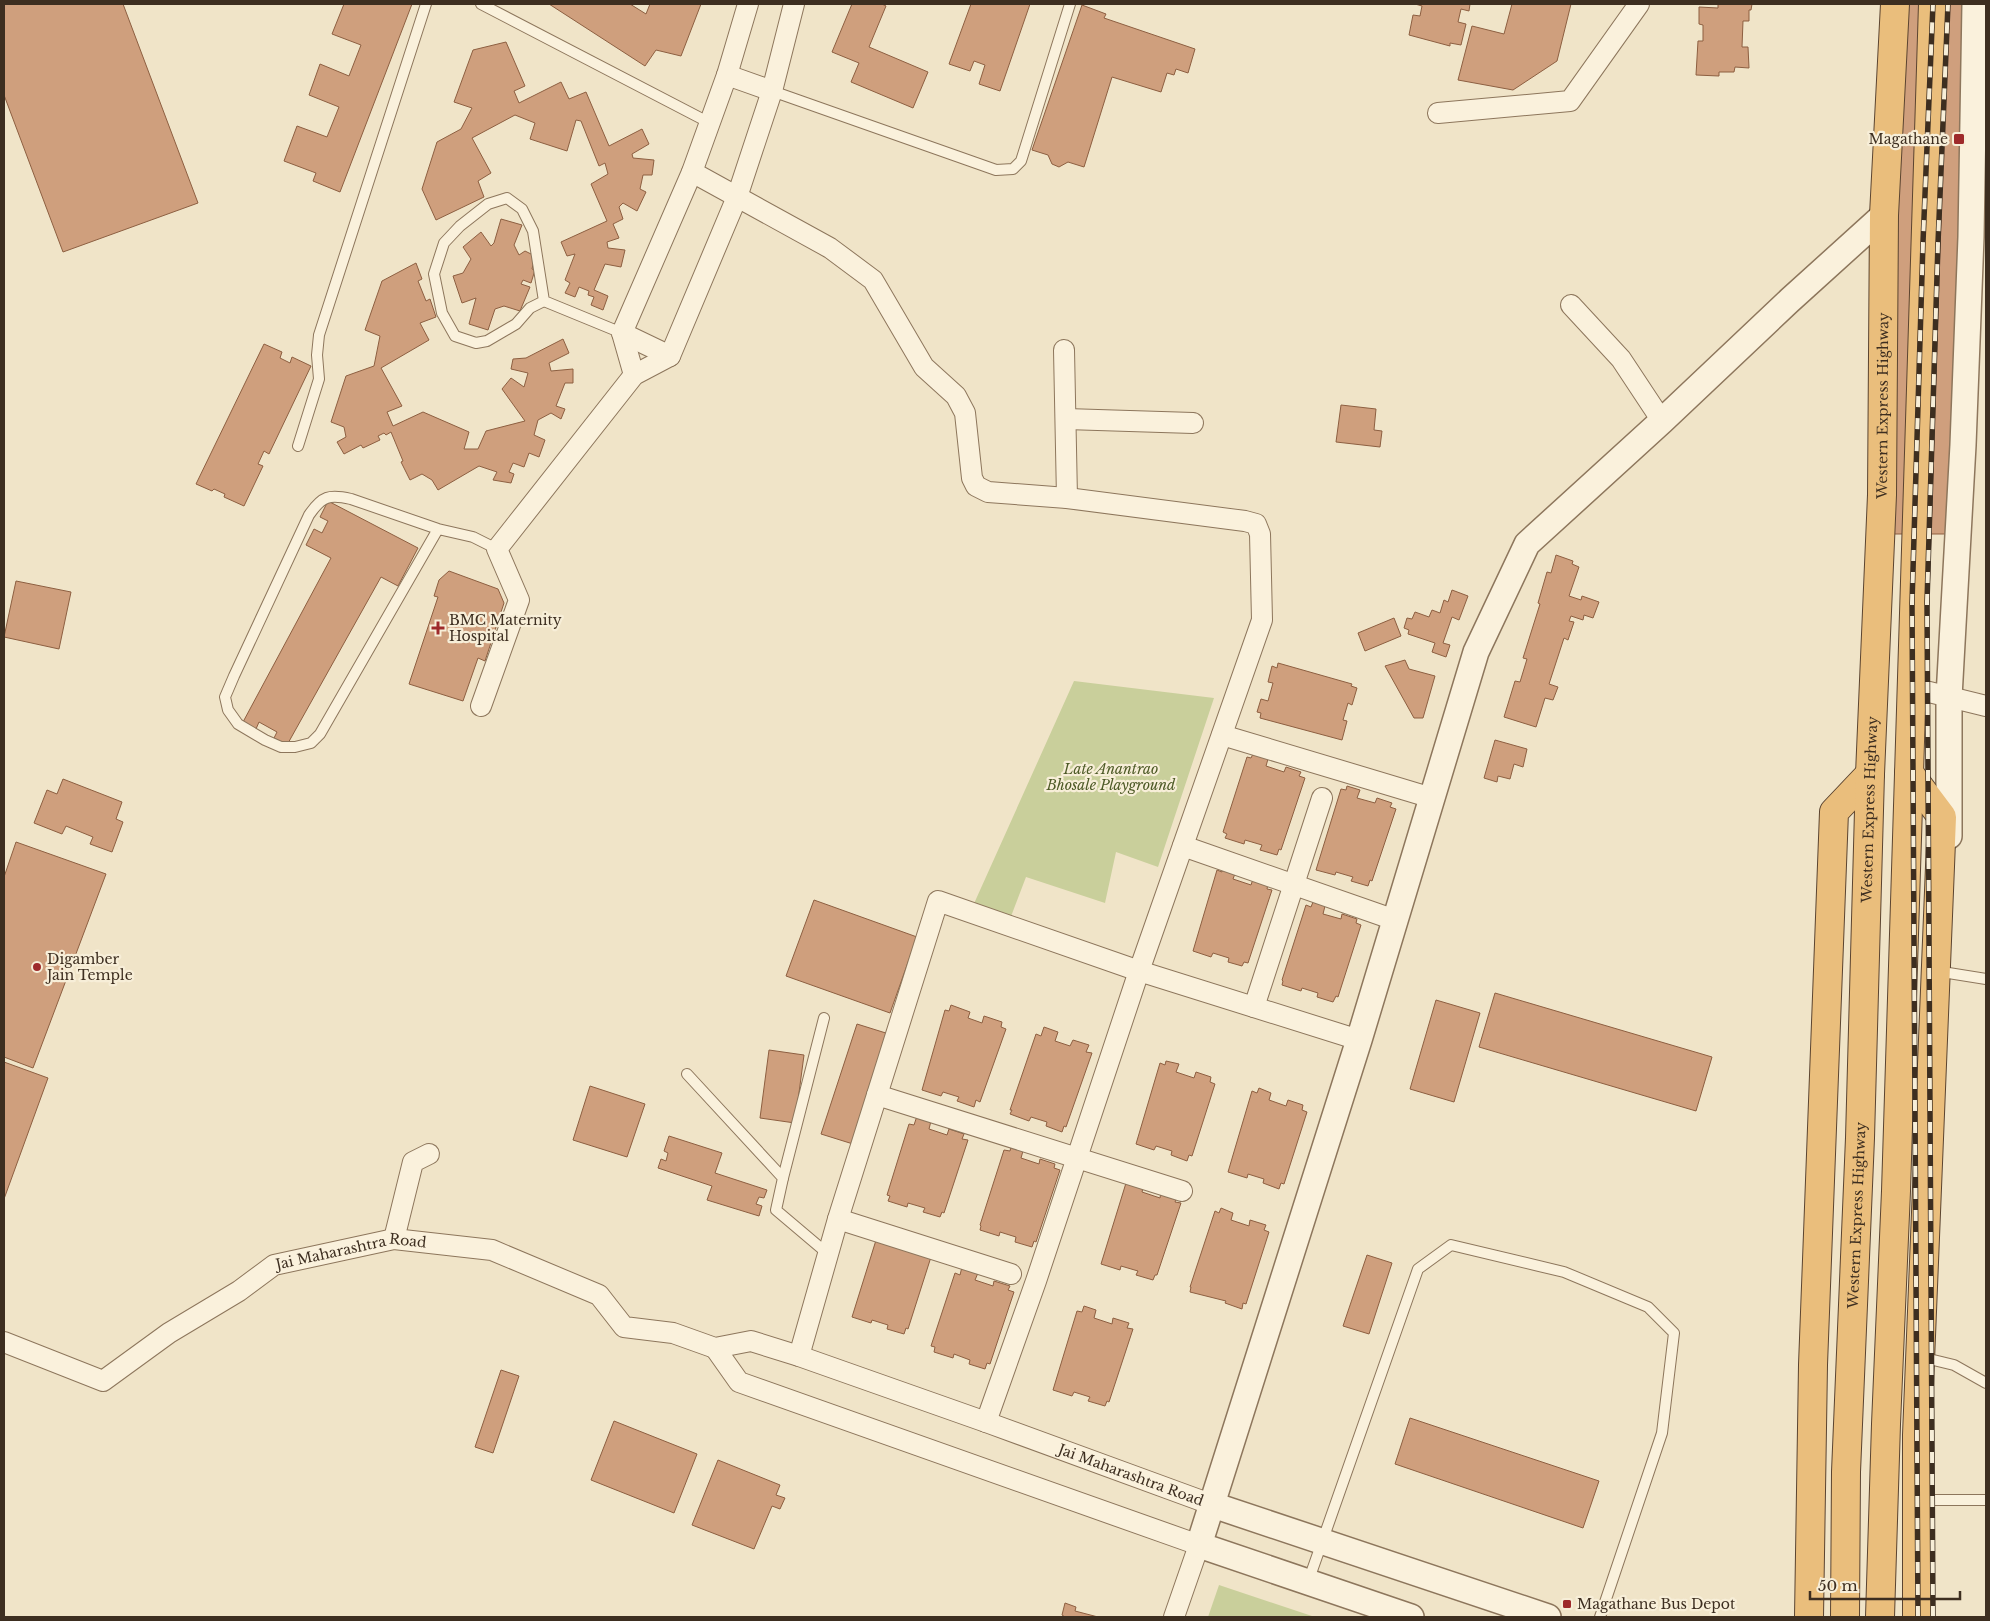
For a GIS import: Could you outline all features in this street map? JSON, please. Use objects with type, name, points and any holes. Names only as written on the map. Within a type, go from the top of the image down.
[{"type":"highway","name":"Western Express Highway","points":[[1845,1617],[1846,1472],[1863,1024],[1870,774],[1882,495],[1884,215],[1895,4]]},
{"type":"highway","points":[[1880,1617],[1913,688],[1933,4]]},
{"type":"highway","points":[[1909,772],[1942,817],[1942,972],[1925,1358],[1923,1501],[1917,1617]]},
{"type":"highway","points":[[1805,1614],[1834,812],[1870,774]]},
{"type":"street","points":[[634,375],[622,333],[692,172],[727,75],[748,4]]},
{"type":"street","points":[[482,706],[519,600],[497,549],[634,375],[670,356],[738,197],[772,91],[794,4]]},
{"type":"street","points":[[1438,113],[1570,101],[1639,4]]},
{"type":"street","points":[[1942,972],[1949,697],[1963,446],[1968,306],[1975,4]]},
{"type":"street","points":[[727,75],[772,91]]},
{"type":"street","points":[[692,172],[830,248],[873,280],[924,367],[956,396],[965,414],[972,478],[976,486],[988,492],[1067,498],[1245,521],[1256,524],[1260,534],[1262,620],[1139,971],[1036,1281],[986,1422]]},
{"type":"street","points":[[1174,1617],[1212,1505],[1359,1040],[1476,652],[1527,544],[1884,215]]},
{"type":"street","points":[[1571,305],[1621,359],[1662,421]]},
{"type":"street","points":[[622,333],[670,356]]},
{"type":"street","points":[[1064,350],[1067,498]]},
{"type":"street","points":[[1066,419],[1193,423]]},
{"type":"street","points":[[1913,688],[1986,706]]},
{"type":"street","points":[[1222,735],[1432,798]]},
{"type":"street","points":[[1254,1007],[1322,798]]},
{"type":"street","points":[[1183,846],[1395,920]]},
{"type":"street","points":[[799,1356],[838,1219],[938,902],[1139,971],[1359,1040]]},
{"type":"street","points":[[877,1095],[1182,1191]]},
{"type":"street","points":[[394,1239],[413,1162],[429,1154]]},
{"type":"street","points":[[838,1219],[1011,1274]]},
{"type":"street","name":"Jai Maharashtra Road","points":[[4,1342],[103,1381],[169,1333],[239,1291],[274,1265],[394,1239],[492,1250],[599,1295],[624,1328],[674,1333],[715,1348],[751,1341],[799,1356],[1212,1505],[1548,1617]]},
{"type":"street","points":[[715,1348],[739,1382],[1199,1545],[1411,1617]]},
{"type":"lane","points":[[298,446],[319,379],[317,355],[319,335],[426,4]]},
{"type":"lane","points":[[481,4],[710,123]]},
{"type":"lane","points":[[772,91],[996,170],[1014,169],[1021,161],[1070,4]]},
{"type":"lane","points":[[544,301],[533,231],[522,209],[507,198],[488,204],[460,226],[444,243],[434,274],[442,312],[455,336],[476,342],[487,341],[516,324],[530,308],[544,301],[622,333]]},
{"type":"lane","points":[[438,529],[320,734],[310,743],[296,747],[280,747],[238,724],[228,710],[226,697],[234,676],[309,515],[316,505],[326,497],[339,496],[438,529],[473,537],[497,549]]},
{"type":"lane","points":[[1942,972],[1986,979]]},
{"type":"lane","points":[[824,1018],[776,1210],[828,1254]]},
{"type":"lane","points":[[687,1074],[783,1178]]},
{"type":"lane","points":[[1308,1582],[1418,1269],[1451,1245],[1564,1272],[1648,1307],[1674,1333],[1662,1433],[1600,1617]]},
{"type":"lane","points":[[1925,1358],[1954,1365],[1986,1383]]},
{"type":"lane","points":[[1923,1501],[1986,1500]]},
{"type":"green space","name":"Late Anantrao Bhosale Playground","points":[[1074,681],[1214,698],[1158,867],[1116,852],[1105,903],[1026,877],[1010,919],[972,908]]},
{"type":"green space","points":[[1219,1585],[1315,1617],[1208,1617]]},
{"type":"building","points":[[4,4],[123,4],[198,203],[63,252],[4,95]]},
{"type":"building","points":[[344,4],[412,4],[340,192],[313,181],[316,173],[284,161],[297,126],[327,137],[339,107],[309,95],[320,64],[349,76],[361,45],[332,34]]},
{"type":"building","points":[[549,4],[630,4],[646,14],[650,4],[701,4],[681,56],[656,50],[645,66]]},
{"type":"building","points":[[852,4],[882,4],[886,6],[869,47],[928,72],[913,108],[851,82],[859,63],[832,52]]},
{"type":"building","points":[[971,4],[1030,4],[1000,91],[979,84],[985,65],[974,61],[970,71],[949,64]]},
{"type":"building","points":[[1415,4],[1470,4],[1469,11],[1461,9],[1458,22],[1466,24],[1461,45],[1450,43],[1450,46],[1409,35],[1413,15],[1420,16],[1422,6]]},
{"type":"building","points":[[1512,4],[1571,4],[1557,61],[1513,90],[1458,80],[1472,26],[1504,34]]},
{"type":"building","points":[[1718,4],[1752,4],[1751,10],[1749,10],[1749,21],[1743,21],[1742,47],[1748,47],[1749,68],[1735,67],[1734,72],[1719,72],[1719,76],[1696,75],[1698,41],[1703,41],[1703,25],[1699,24],[1699,7],[1718,8]]},
{"type":"building","points":[[1901,4],[1971,4],[1956,534],[1887,534]]},
{"type":"building","points":[[1082,5],[1106,14],[1104,18],[1195,49],[1188,73],[1176,69],[1174,75],[1167,73],[1161,92],[1112,77],[1084,167],[1068,162],[1059,167],[1052,164],[1048,155],[1032,150]]},
{"type":"building","points":[[506,42],[525,86],[514,91],[519,103],[561,82],[569,99],[586,92],[609,146],[642,129],[649,144],[632,154],[633,158],[654,160],[652,175],[643,175],[640,189],[646,192],[637,211],[623,203],[619,207],[623,219],[613,224],[619,238],[607,242],[608,248],[625,250],[621,267],[605,264],[594,290],[608,296],[603,310],[591,305],[594,297],[588,295],[589,291],[579,287],[575,297],[565,293],[570,283],[565,280],[575,254],[567,256],[561,242],[607,221],[591,184],[608,174],[605,163],[599,166],[581,121],[576,120],[567,151],[530,139],[535,123],[515,115],[472,138],[491,173],[478,181],[484,197],[436,220],[422,189],[437,142],[461,129],[472,108],[454,102],[473,50]]},
{"type":"building","points":[[501,219],[522,225],[514,245],[519,255],[525,251],[535,256],[532,269],[535,270],[531,283],[523,280],[521,284],[530,287],[520,311],[504,306],[495,309],[488,330],[469,324],[476,298],[462,303],[453,276],[463,273],[471,259],[463,247],[481,232],[491,246],[494,243]]},
{"type":"building","points":[[416,263],[422,279],[418,281],[426,301],[430,299],[436,317],[420,323],[429,340],[381,368],[402,406],[387,412],[393,426],[423,412],[469,432],[464,449],[478,449],[486,431],[525,421],[502,389],[511,378],[524,387],[528,373],[511,369],[513,359],[526,358],[563,339],[569,353],[549,363],[551,371],[573,369],[573,383],[565,383],[556,406],[565,409],[561,419],[551,413],[538,420],[534,435],[545,440],[539,457],[529,453],[524,467],[513,463],[509,472],[514,474],[511,483],[493,480],[497,472],[479,466],[438,490],[432,480],[422,474],[410,480],[401,462],[403,461],[391,432],[378,436],[380,440],[363,448],[361,445],[344,454],[337,442],[346,437],[344,427],[331,422],[346,376],[374,366],[380,336],[365,330],[382,281]]},
{"type":"building","points":[[264,344],[282,352],[280,358],[290,363],[292,357],[311,366],[269,454],[264,451],[258,464],[263,466],[244,506],[224,497],[225,494],[196,484]]},
{"type":"building","points":[[1341,405],[1376,409],[1374,430],[1382,431],[1380,447],[1336,442]]},
{"type":"building","points":[[328,501],[418,548],[398,586],[381,577],[287,745],[274,738],[277,732],[259,722],[256,729],[243,722],[331,558],[306,545],[314,529],[322,533],[328,521],[320,517]]},
{"type":"building","points":[[1556,555],[1573,561],[1572,564],[1579,567],[1569,596],[1581,600],[1582,596],[1599,602],[1593,618],[1584,615],[1583,620],[1571,616],[1569,621],[1574,622],[1568,640],[1564,638],[1549,684],[1558,687],[1553,700],[1545,698],[1536,727],[1504,717],[1515,681],[1520,682],[1527,659],[1523,658],[1540,604],[1538,603],[1547,572],[1551,573]]},
{"type":"building","points":[[449,571],[498,589],[504,603],[485,661],[478,658],[463,701],[409,684],[438,597],[434,596],[439,580]]},
{"type":"building","points":[[16,581],[71,592],[59,649],[4,637]]},
{"type":"building","points":[[1452,590],[1468,596],[1459,620],[1452,617],[1443,643],[1450,645],[1446,657],[1432,652],[1435,643],[1408,634],[1409,630],[1404,628],[1407,618],[1412,619],[1415,612],[1429,617],[1432,610],[1440,613],[1444,600],[1448,602]]},
{"type":"building","points":[[1394,618],[1401,636],[1365,651],[1358,633]]},
{"type":"building","points":[[1405,660],[1409,669],[1435,676],[1423,718],[1414,718],[1385,666]]},
{"type":"building","points":[[1278,663],[1352,684],[1351,686],[1357,688],[1352,705],[1348,703],[1343,720],[1347,721],[1342,740],[1260,718],[1261,713],[1257,712],[1261,699],[1268,701],[1273,683],[1268,682],[1272,666],[1277,668]]},
{"type":"building","points":[[1495,740],[1527,749],[1523,767],[1514,764],[1510,779],[1498,776],[1497,782],[1484,778]]},
{"type":"building","points":[[1253,754],[1268,759],[1266,766],[1284,772],[1286,767],[1301,772],[1299,776],[1305,778],[1281,850],[1279,849],[1277,855],[1260,850],[1262,845],[1245,840],[1244,844],[1225,838],[1227,834],[1223,832],[1247,757],[1251,758]]},
{"type":"building","points":[[63,779],[122,802],[116,819],[123,822],[112,852],[90,844],[93,837],[66,826],[62,834],[34,823],[47,790],[57,794]]},
{"type":"building","points":[[1347,786],[1360,790],[1357,798],[1375,803],[1377,798],[1392,803],[1390,807],[1396,809],[1372,881],[1370,880],[1368,886],[1351,881],[1353,877],[1336,872],[1335,875],[1316,870],[1341,789],[1346,790]]},
{"type":"building","name":"Digamber Jain Temple","points":[[16,842],[106,874],[33,1068],[4,1057],[4,877]]},
{"type":"building","points":[[1223,867],[1236,871],[1233,879],[1251,885],[1253,879],[1268,884],[1267,889],[1272,890],[1248,963],[1244,962],[1242,966],[1228,962],[1229,958],[1213,953],[1211,957],[1193,951],[1217,870],[1222,872]]},
{"type":"building","points":[[814,900],[917,937],[890,1013],[786,976]]},
{"type":"building","points":[[1313,902],[1325,906],[1323,914],[1341,919],[1342,914],[1357,919],[1356,923],[1361,925],[1338,997],[1336,996],[1333,1002],[1317,997],[1318,993],[1302,988],[1301,991],[1282,985],[1306,905],[1311,907]]},
{"type":"building","points":[[1495,993],[1712,1057],[1696,1111],[1479,1047]]},
{"type":"building","points":[[1436,1000],[1480,1013],[1454,1102],[1410,1089]]},
{"type":"building","points":[[951,1005],[970,1012],[968,1018],[982,1023],[984,1016],[1002,1022],[1001,1027],[1006,1029],[980,1102],[976,1100],[974,1107],[957,1101],[959,1097],[943,1092],[941,1096],[922,1090],[945,1010],[949,1011]]},
{"type":"building","points":[[857,1024],[889,1034],[853,1144],[821,1134]]},
{"type":"building","points":[[1044,1027],[1058,1032],[1055,1041],[1070,1046],[1073,1040],[1089,1045],[1086,1052],[1092,1053],[1066,1127],[1064,1126],[1062,1132],[1046,1126],[1047,1122],[1031,1117],[1029,1121],[1010,1114],[1036,1034],[1041,1036]]},
{"type":"building","points":[[769,1050],[804,1055],[795,1123],[760,1118]]},
{"type":"building","points":[[1166,1061],[1179,1064],[1176,1072],[1194,1078],[1196,1072],[1211,1077],[1210,1082],[1215,1084],[1192,1156],[1189,1155],[1187,1161],[1171,1155],[1172,1151],[1156,1146],[1154,1150],[1136,1144],[1160,1063],[1165,1065]]},
{"type":"building","points":[[4,1062],[48,1078],[4,1199]]},
{"type":"building","points":[[590,1086],[645,1104],[627,1157],[573,1140]]},
{"type":"building","points":[[1259,1088],[1271,1093],[1269,1100],[1286,1106],[1288,1100],[1303,1105],[1302,1110],[1307,1112],[1284,1184],[1281,1183],[1279,1189],[1263,1183],[1264,1179],[1248,1174],[1247,1178],[1228,1172],[1252,1091],[1257,1093]]},
{"type":"building","points":[[917,1116],[931,1121],[929,1129],[947,1135],[949,1129],[964,1134],[962,1139],[968,1140],[944,1213],[942,1212],[940,1217],[923,1212],[925,1208],[908,1203],[907,1207],[888,1201],[890,1196],[887,1195],[909,1124],[914,1125]]},
{"type":"building","points":[[669,1136],[722,1153],[715,1173],[767,1190],[764,1198],[759,1197],[756,1204],[762,1206],[759,1216],[707,1200],[712,1186],[658,1168],[661,1159],[666,1161],[668,1153],[664,1151]]},
{"type":"building","points":[[1011,1147],[1023,1151],[1021,1158],[1039,1164],[1040,1159],[1055,1164],[1054,1168],[1060,1170],[1036,1242],[1034,1241],[1032,1247],[1015,1242],[1016,1237],[1000,1232],[999,1236],[980,1230],[1004,1150],[1010,1151]]},
{"type":"building","points":[[1126,1183],[1144,1184],[1142,1192],[1160,1198],[1161,1192],[1177,1197],[1175,1202],[1181,1203],[1157,1275],[1155,1275],[1153,1280],[1136,1275],[1138,1271],[1121,1266],[1120,1270],[1101,1264]]},
{"type":"building","points":[[1221,1208],[1233,1213],[1231,1220],[1249,1226],[1250,1220],[1266,1225],[1264,1230],[1269,1232],[1246,1304],[1243,1303],[1242,1309],[1225,1303],[1226,1301],[1190,1292],[1215,1211],[1219,1213]]},
{"type":"building","points":[[877,1237],[931,1257],[908,1329],[906,1328],[904,1334],[887,1329],[888,1325],[872,1320],[871,1323],[852,1317]]},
{"type":"building","points":[[1367,1255],[1392,1263],[1369,1334],[1343,1326]]},
{"type":"building","points":[[962,1267],[978,1273],[975,1280],[993,1286],[994,1281],[1010,1286],[1008,1290],[1014,1292],[990,1364],[987,1363],[985,1369],[969,1364],[970,1360],[954,1354],[953,1358],[934,1352],[935,1347],[931,1346],[955,1273],[960,1275]]},
{"type":"building","points":[[1084,1306],[1096,1310],[1094,1318],[1112,1324],[1113,1318],[1129,1323],[1127,1328],[1133,1329],[1109,1402],[1107,1401],[1105,1406],[1088,1401],[1090,1397],[1074,1392],[1072,1396],[1053,1390],[1077,1311],[1082,1312]]},
{"type":"building","points":[[501,1370],[519,1376],[493,1453],[475,1447]]},
{"type":"building","points":[[1410,1418],[1599,1481],[1583,1528],[1395,1464]]},
{"type":"building","points":[[614,1421],[697,1454],[674,1513],[591,1480]]},
{"type":"building","points":[[718,1460],[780,1485],[776,1495],[785,1498],[780,1509],[772,1506],[754,1549],[692,1525]]},
{"type":"building","points":[[1065,1603],[1076,1607],[1075,1611],[1098,1617],[1065,1617],[1062,1615]]},
{"type":"railway","points":[[1918,1617],[1912,603],[1923,242],[1933,4]]},
{"type":"railway","points":[[1933,1617],[1927,602],[1938,243],[1948,4]]},
{"type":"place","name":"Magathane","points":[[1959,139]]},
{"type":"place","name":"BMC Maternity Hospital","points":[[438,628]]},
{"type":"place","name":"Digamber Jain Temple","points":[[37,967]]},
{"type":"place","name":"Magathane Bus Depot","points":[[1567,1604]]}]
